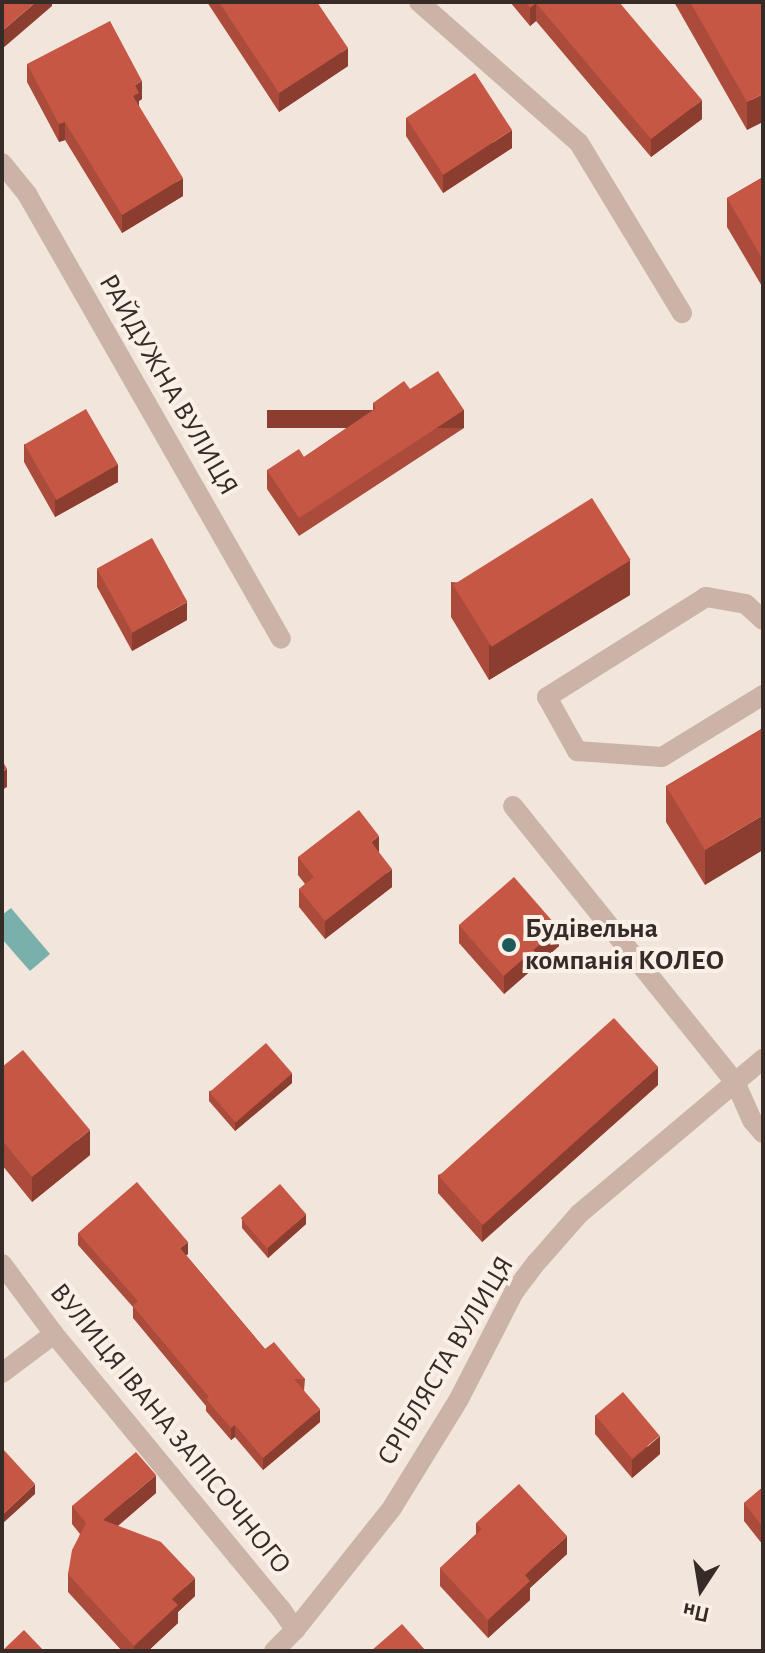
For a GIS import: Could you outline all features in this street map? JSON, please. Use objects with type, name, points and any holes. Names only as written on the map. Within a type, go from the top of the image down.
[{"type":"street","points":[[419,2],[579,143],[682,313]]},
{"type":"street","name":"РАЙДУЖНА ВУЛИЦЯ","points":[[2,163],[27,194],[281,639]]},
{"type":"street","points":[[763,620],[746,604],[706,597],[547,697],[577,751],[662,757],[763,695]]},
{"type":"street","points":[[513,806],[735,1082],[752,1120],[763,1133]]},
{"type":"street","name":"СРІБЛЯСТА ВУЛИЦЯ","points":[[277,1650],[392,1508],[459,1399],[514,1292],[537,1262],[579,1214],[763,1059]]},
{"type":"street","name":"ВУЛИЦЯ ІВАНА ЗАПІСОЧНОГО","points":[[2,1264],[54,1334],[281,1609],[295,1630]]},
{"type":"street","points":[[2,1373],[54,1334]]},
{"type":"water","points":[[11,908],[50,954],[30,971],[2,939],[2,915]]},
{"type":"building","points":[[2,2],[36,2],[2,31]]},
{"type":"building","points":[[219,2],[317,2],[348,48],[279,93]]},
{"type":"building","points":[[526,2],[619,2],[702,100],[651,139],[536,3],[530,8]]},
{"type":"building","points":[[690,2],[763,2],[763,94],[747,102]]},
{"type":"building","points":[[110,21],[142,81],[135,85],[139,93],[133,96],[183,178],[122,215],[65,122],[59,124],[27,64]]},
{"type":"building","points":[[475,73],[512,130],[443,175],[406,118]]},
{"type":"building","points":[[763,177],[763,260],[727,198]]},
{"type":"building","points":[[438,371],[464,410],[299,518],[267,470],[299,449],[304,457],[376,408],[373,403],[404,381],[410,389]]},
{"type":"building","points":[[86,409],[118,464],[57,500],[25,445]]},
{"type":"building","points":[[592,498],[631,560],[492,647],[453,585]]},
{"type":"building","points":[[152,538],[187,602],[132,632],[97,569]]},
{"type":"building","points":[[763,728],[763,815],[705,850],[666,786]]},
{"type":"building","points":[[359,810],[379,836],[371,842],[392,869],[325,921],[299,889],[314,877],[298,857]]},
{"type":"building","name":"Будівельна компанія КОЛЕО","points":[[514,877],[559,928],[504,976],[459,925]]},
{"type":"building","points":[[614,1018],[658,1067],[483,1225],[439,1176]]},
{"type":"building","points":[[266,1043],[292,1073],[236,1122],[209,1092]]},
{"type":"building","points":[[23,1050],[90,1130],[32,1177],[2,1140],[2,1067]]},
{"type":"building","points":[[137,1182],[188,1242],[180,1248],[265,1349],[274,1342],[305,1379],[294,1379],[320,1409],[263,1458],[235,1425],[231,1428],[206,1399],[209,1397],[133,1306],[138,1301],[78,1233]]},
{"type":"building","points":[[280,1184],[306,1214],[267,1248],[241,1218]]},
{"type":"building","points":[[623,1392],[660,1436],[632,1459],[595,1415]]},
{"type":"building","points":[[2,1448],[35,1484],[2,1515]]},
{"type":"building","points":[[136,1452],[156,1475],[103,1520],[161,1542],[195,1578],[172,1599],[178,1605],[134,1646],[68,1574],[72,1550],[86,1523],[72,1506]]},
{"type":"building","points":[[519,1484],[567,1536],[525,1575],[530,1581],[488,1620],[440,1568],[482,1529],[476,1523]]},
{"type":"building","points":[[763,1487],[763,1527],[744,1503]]},
{"type":"building","points":[[402,1624],[426,1651],[371,1651]]},
{"type":"building","points":[[24,1630],[44,1651],[2,1651]]},
{"type":"place","name":"Будівельна компанія КОЛЕО","points":[[509,945]]}]
